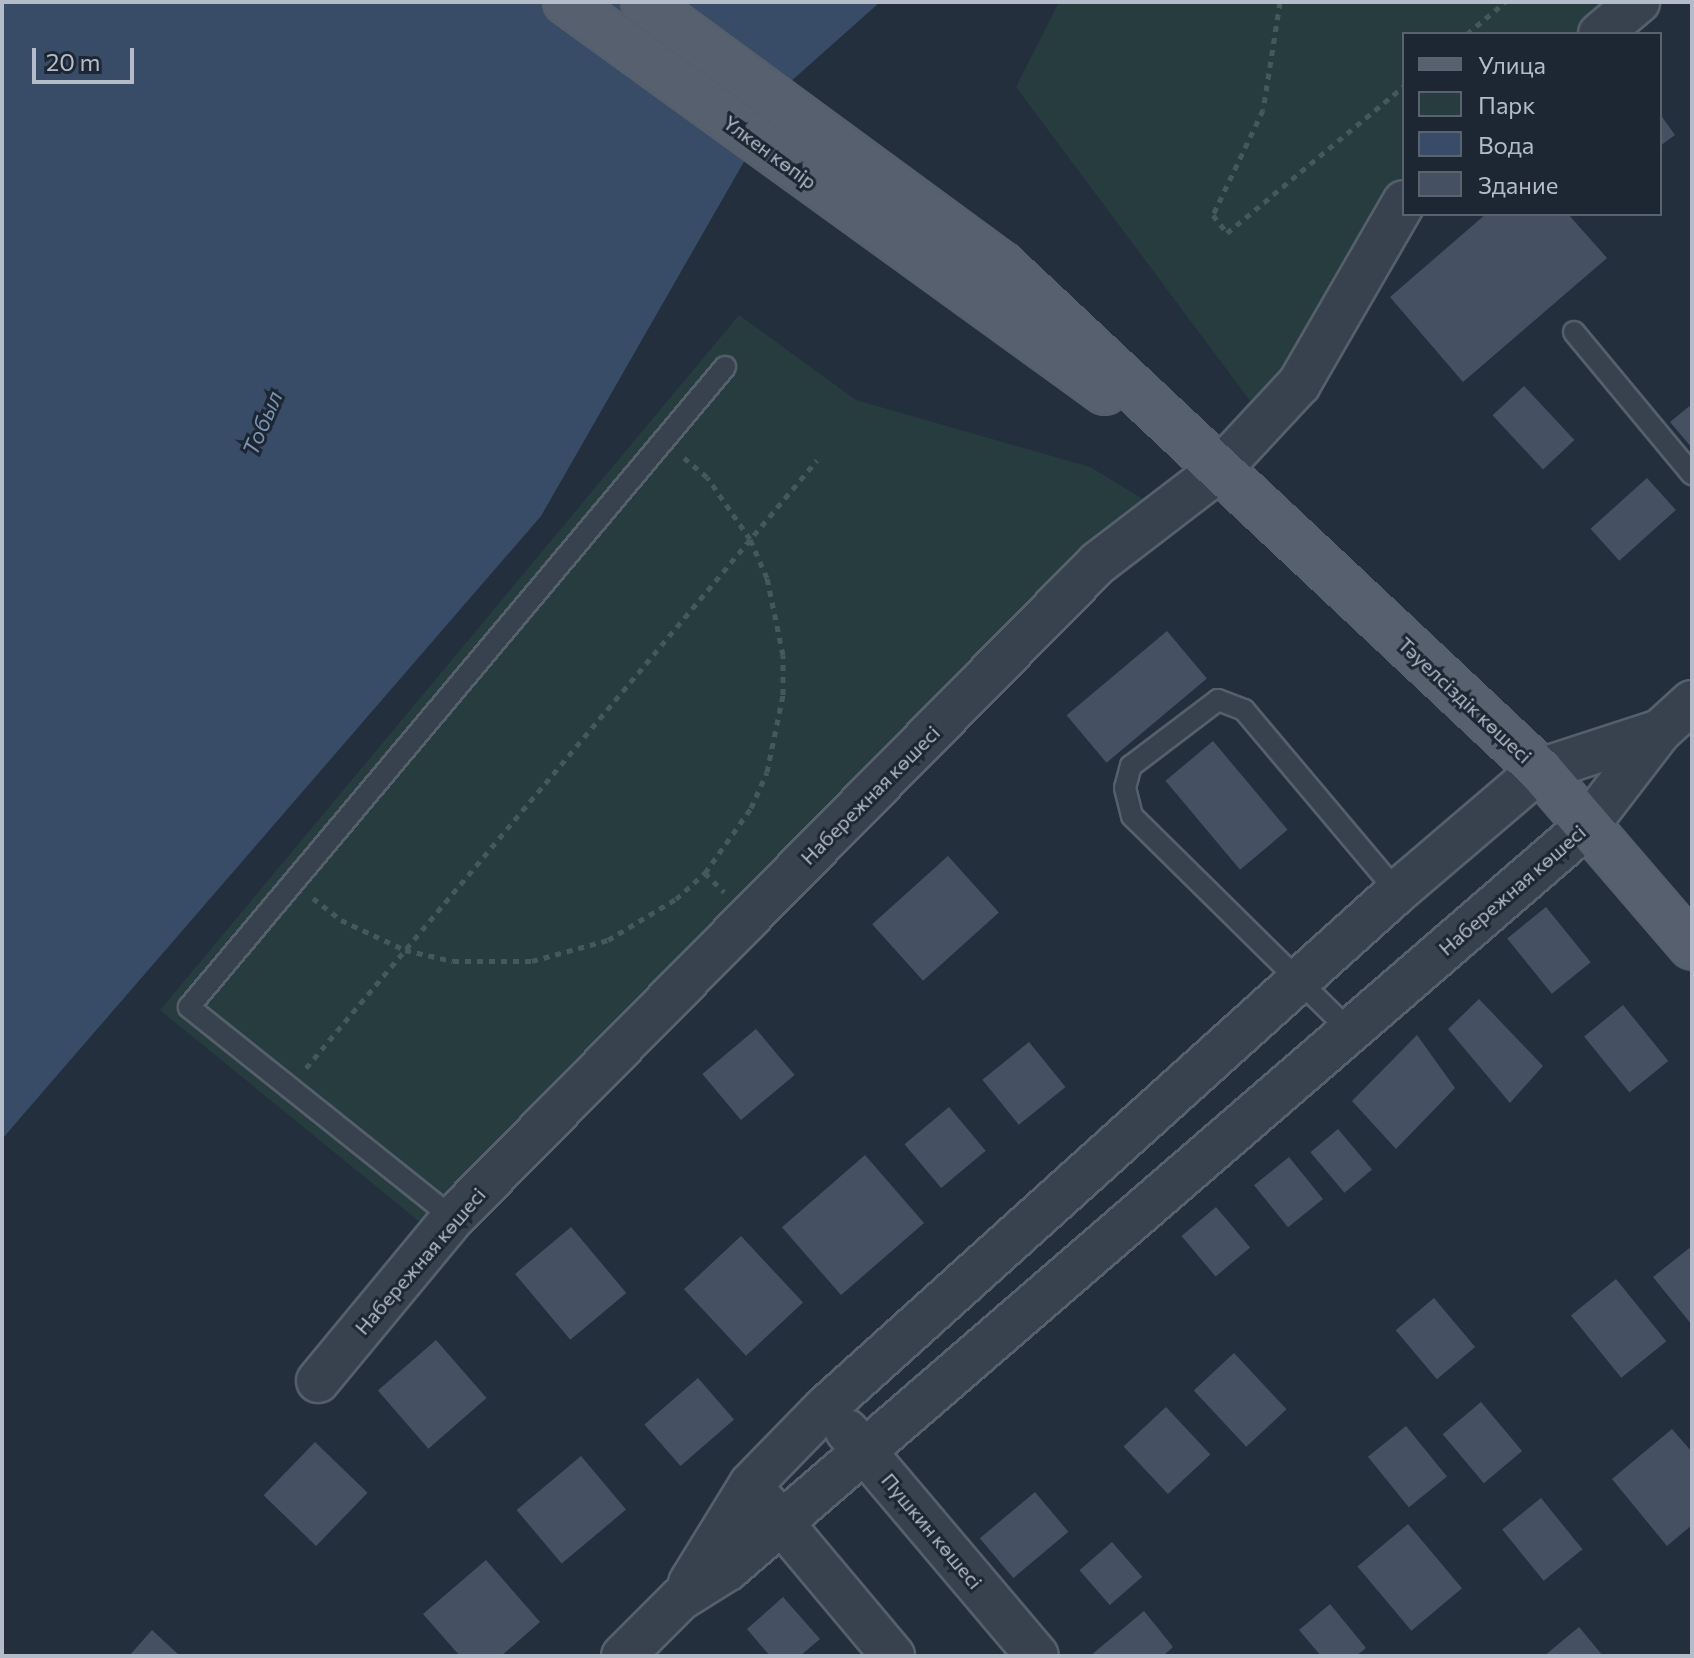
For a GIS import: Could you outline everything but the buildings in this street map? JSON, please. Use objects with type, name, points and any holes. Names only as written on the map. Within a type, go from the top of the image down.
[{"type":"main road","name":"Үлкен көпір","points":[[566,2],[974,302],[1219,470]]},
{"type":"main road","points":[[644,2],[1001,264],[1219,470]]},
{"type":"main road","name":"Тәуелсіздік көшесі","points":[[1219,470],[1540,770],[1692,947]]},
{"type":"street","points":[[1602,32],[1638,2]]},
{"type":"street","name":"Набережная көшесі","points":[[318,1381],[453,1218],[1098,563],[1219,470],[1299,384],[1402,205]]},
{"type":"street","name":"Набережная көшесі","points":[[623,1656],[680,1599],[780,1524],[1587,826],[1660,731],[1692,702]]},
{"type":"street","points":[[680,1599],[751,1484],[826,1407],[1397,892],[1540,770],[1660,731]]},
{"type":"street","name":"Пушкин көшесі","points":[[826,1407],[1037,1656]]},
{"type":"street","points":[[751,1484],[780,1524],[893,1656]]},
{"type":"lane","points":[[1574,332],[1692,474]]},
{"type":"lane","points":[[453,1218],[189,1007],[725,367]]},
{"type":"lane","points":[[1350,1031],[1132,816],[1125,788],[1131,766],[1218,700],[1244,710],[1397,892]]},
{"type":"path","points":[[1280,2],[1263,110],[1213,215],[1227,233],[1402,88]]},
{"type":"path","points":[[1469,32],[1505,2]]},
{"type":"path","points":[[293,883],[341,920],[405,950],[492,964],[570,953],[643,922],[705,873],[751,808],[777,734],[783,695],[778,616],[750,539],[707,477],[664,440]]},
{"type":"path","points":[[290,1087],[817,460]]},
{"type":"green space","points":[[1059,2],[1642,2],[1604,32],[1402,32],[1402,195],[1282,372],[1251,402],[1016,87]]},
{"type":"green space","points":[[739,315],[856,400],[1090,467],[1151,504],[426,1227],[160,1010]]},
{"type":"water","name":"Тобыл","points":[[2,2],[880,2],[789,83],[541,516],[2,1139]]}]
